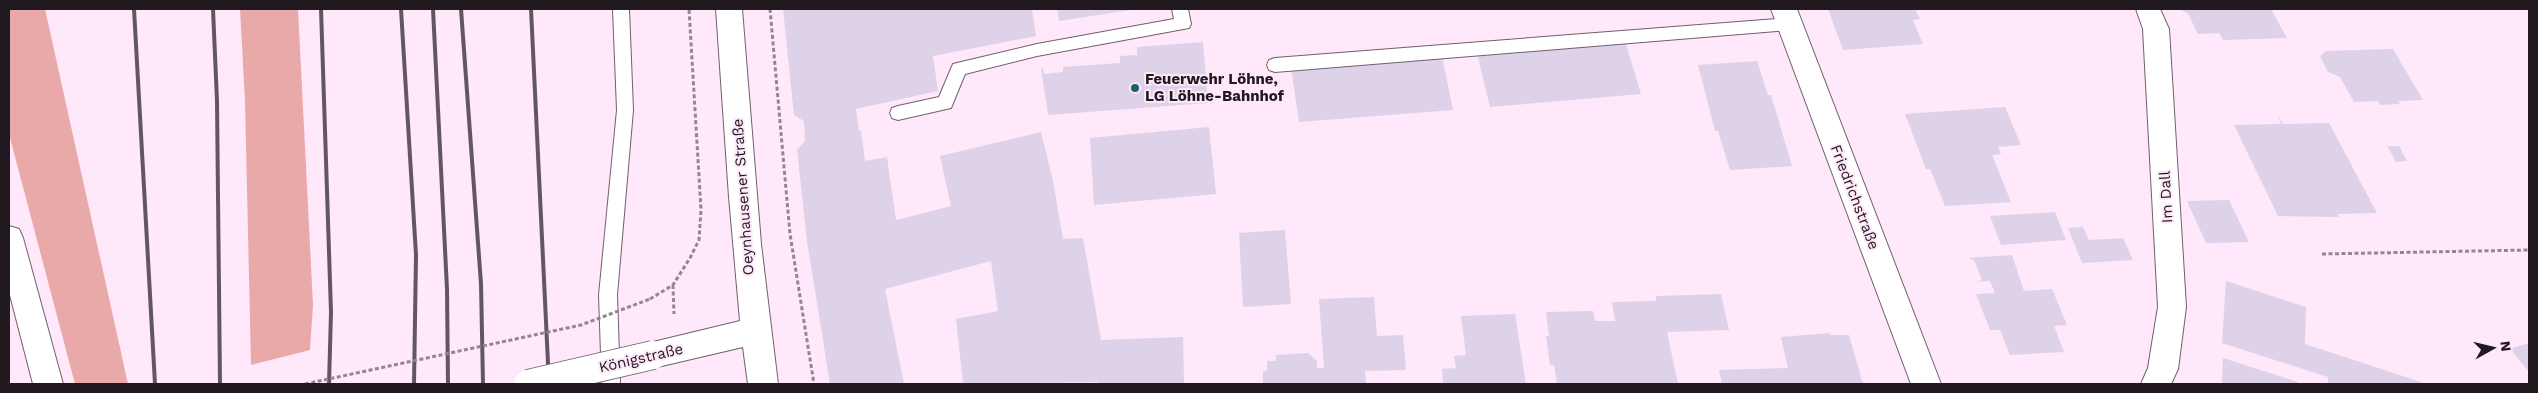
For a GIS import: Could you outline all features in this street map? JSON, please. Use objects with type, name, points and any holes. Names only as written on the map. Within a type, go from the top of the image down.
[{"type":"street","name":"Oeynhausener Straße","points":[[729,9],[755,331],[763,384]]},
{"type":"street","name":"Im Dall","points":[[2148,9],[2156,29],[2172,307],[2163,369],[2156,384]]},
{"type":"street","name":"Friedrichstraße","points":[[1787,17],[1926,384]]},
{"type":"street","points":[[9,238],[48,384]]},
{"type":"street","name":"Königstraße","points":[[528,384],[755,331]]},
{"type":"lane","points":[[611,384],[608,295],[625,110],[621,9]]},
{"type":"lane","points":[[898,113],[945,103],[959,69],[1063,44],[1182,24],[1180,9]]},
{"type":"lane","points":[[1275,65],[1787,17]]},
{"type":"path","points":[[305,384],[581,324],[614,314],[650,299],[673,285],[699,240],[700,201],[689,9]]},
{"type":"path","points":[[770,9],[790,234],[814,384]]},
{"type":"path","points":[[2322,254],[2529,250]]},
{"type":"shaded area","points":[[9,9],[45,9],[128,384],[75,384],[9,134]]},
{"type":"shaded area","points":[[240,9],[298,9],[313,305],[310,350],[251,365],[245,101]]},
{"type":"building","points":[[783,9],[1032,9],[1036,36],[933,56],[938,91],[856,109],[865,161],[887,157],[896,220],[951,206],[940,156],[1041,132],[1053,181],[1063,239],[1083,238],[1101,340],[1183,337],[1184,384],[1098,384],[1098,382],[963,384],[956,319],[998,311],[991,261],[885,289],[904,384],[830,384],[807,241],[797,150],[805,141],[804,121],[794,115]]},
{"type":"building","points":[[1057,9],[1131,9],[1131,10],[1059,21]]},
{"type":"building","points":[[1828,9],[1915,9],[1920,19],[1913,20],[1923,44],[1843,50]]},
{"type":"building","points":[[2180,9],[2271,9],[2287,38],[2223,40],[2219,33],[2198,34],[2188,14]]},
{"type":"building","points":[[1625,41],[1641,94],[1490,107],[1477,53]]},
{"type":"building","name":"Feuerwehr Löhne, LG Löhne-Bahnhof","points":[[1203,42],[1208,103],[1048,115],[1041,69],[1043,68],[1044,74],[1063,72],[1063,67],[1120,63],[1120,56],[1137,55],[1137,47]]},
{"type":"building","points":[[2393,49],[2423,100],[2398,101],[2400,104],[2380,105],[2378,101],[2354,102],[2340,77],[2328,72],[2320,56],[2326,51]]},
{"type":"building","points":[[1442,56],[1453,110],[1299,122],[1291,68]]},
{"type":"building","points":[[1757,61],[1768,95],[1771,95],[1792,166],[1730,170],[1718,131],[1715,131],[1698,65]]},
{"type":"building","points":[[2005,107],[2021,145],[1998,147],[2001,154],[1992,155],[2011,202],[1945,206],[1930,169],[1926,169],[1905,114]]},
{"type":"building","points":[[2277,115],[2283,124],[2329,123],[2377,213],[2337,214],[2339,217],[2278,216],[2234,125],[2281,124]]},
{"type":"building","points":[[1209,127],[1216,194],[1094,205],[1090,138]]},
{"type":"building","points":[[2387,146],[2399,146],[2407,161],[2396,162]]},
{"type":"building","points":[[2229,200],[2249,242],[2206,243],[2187,201]]},
{"type":"building","points":[[2055,212],[2066,240],[2001,245],[1990,216]]},
{"type":"building","points":[[2083,227],[2089,240],[2123,238],[2133,260],[2082,263],[2068,228]]},
{"type":"building","points":[[1285,230],[1291,304],[1243,307],[1239,233]]},
{"type":"building","points":[[2012,255],[2024,291],[2052,289],[2067,325],[2054,326],[2064,352],[2010,355],[2000,330],[1990,330],[1976,294],[1995,293],[1990,281],[1976,282],[1982,280],[1974,260],[1969,258]]},
{"type":"building","points":[[2226,281],[2306,307],[2305,344],[2427,384],[2328,384],[2328,377],[2222,343]]},
{"type":"building","points":[[1721,294],[1729,330],[1667,332],[1678,384],[1557,384],[1554,365],[1550,365],[1546,336],[1549,336],[1546,312],[1593,311],[1595,321],[1615,321],[1612,302],[1656,301],[1656,296]]},
{"type":"building","points":[[1374,297],[1377,336],[1403,335],[1406,370],[1365,371],[1366,384],[1263,384],[1263,371],[1267,371],[1267,361],[1276,361],[1276,355],[1308,353],[1317,361],[1317,368],[1324,368],[1319,299]]},
{"type":"building","points":[[1515,314],[1526,384],[1443,384],[1442,369],[1456,368],[1454,356],[1466,355],[1461,316]]},
{"type":"building","points":[[1830,333],[1830,335],[1849,335],[1863,384],[1722,384],[1719,370],[1788,368],[1781,337]]},
{"type":"building","points":[[2529,343],[2529,372],[2510,349]]},
{"type":"building","points":[[2223,358],[2298,382],[2298,384],[2222,384]]},
{"type":"railway","points":[[134,9],[155,384]]},
{"type":"railway","points":[[213,9],[217,101],[220,384]]},
{"type":"railway","points":[[321,9],[331,312],[329,384]]},
{"type":"railway","points":[[401,9],[416,255],[414,384]]},
{"type":"railway","points":[[433,9],[447,289],[448,384]]},
{"type":"railway","points":[[461,9],[481,284],[483,384]]},
{"type":"railway","points":[[531,9],[549,384]]},
{"type":"place","name":"Feuerwehr Löhne, LG Löhne-Bahnhof","points":[[1135,88]]}]
